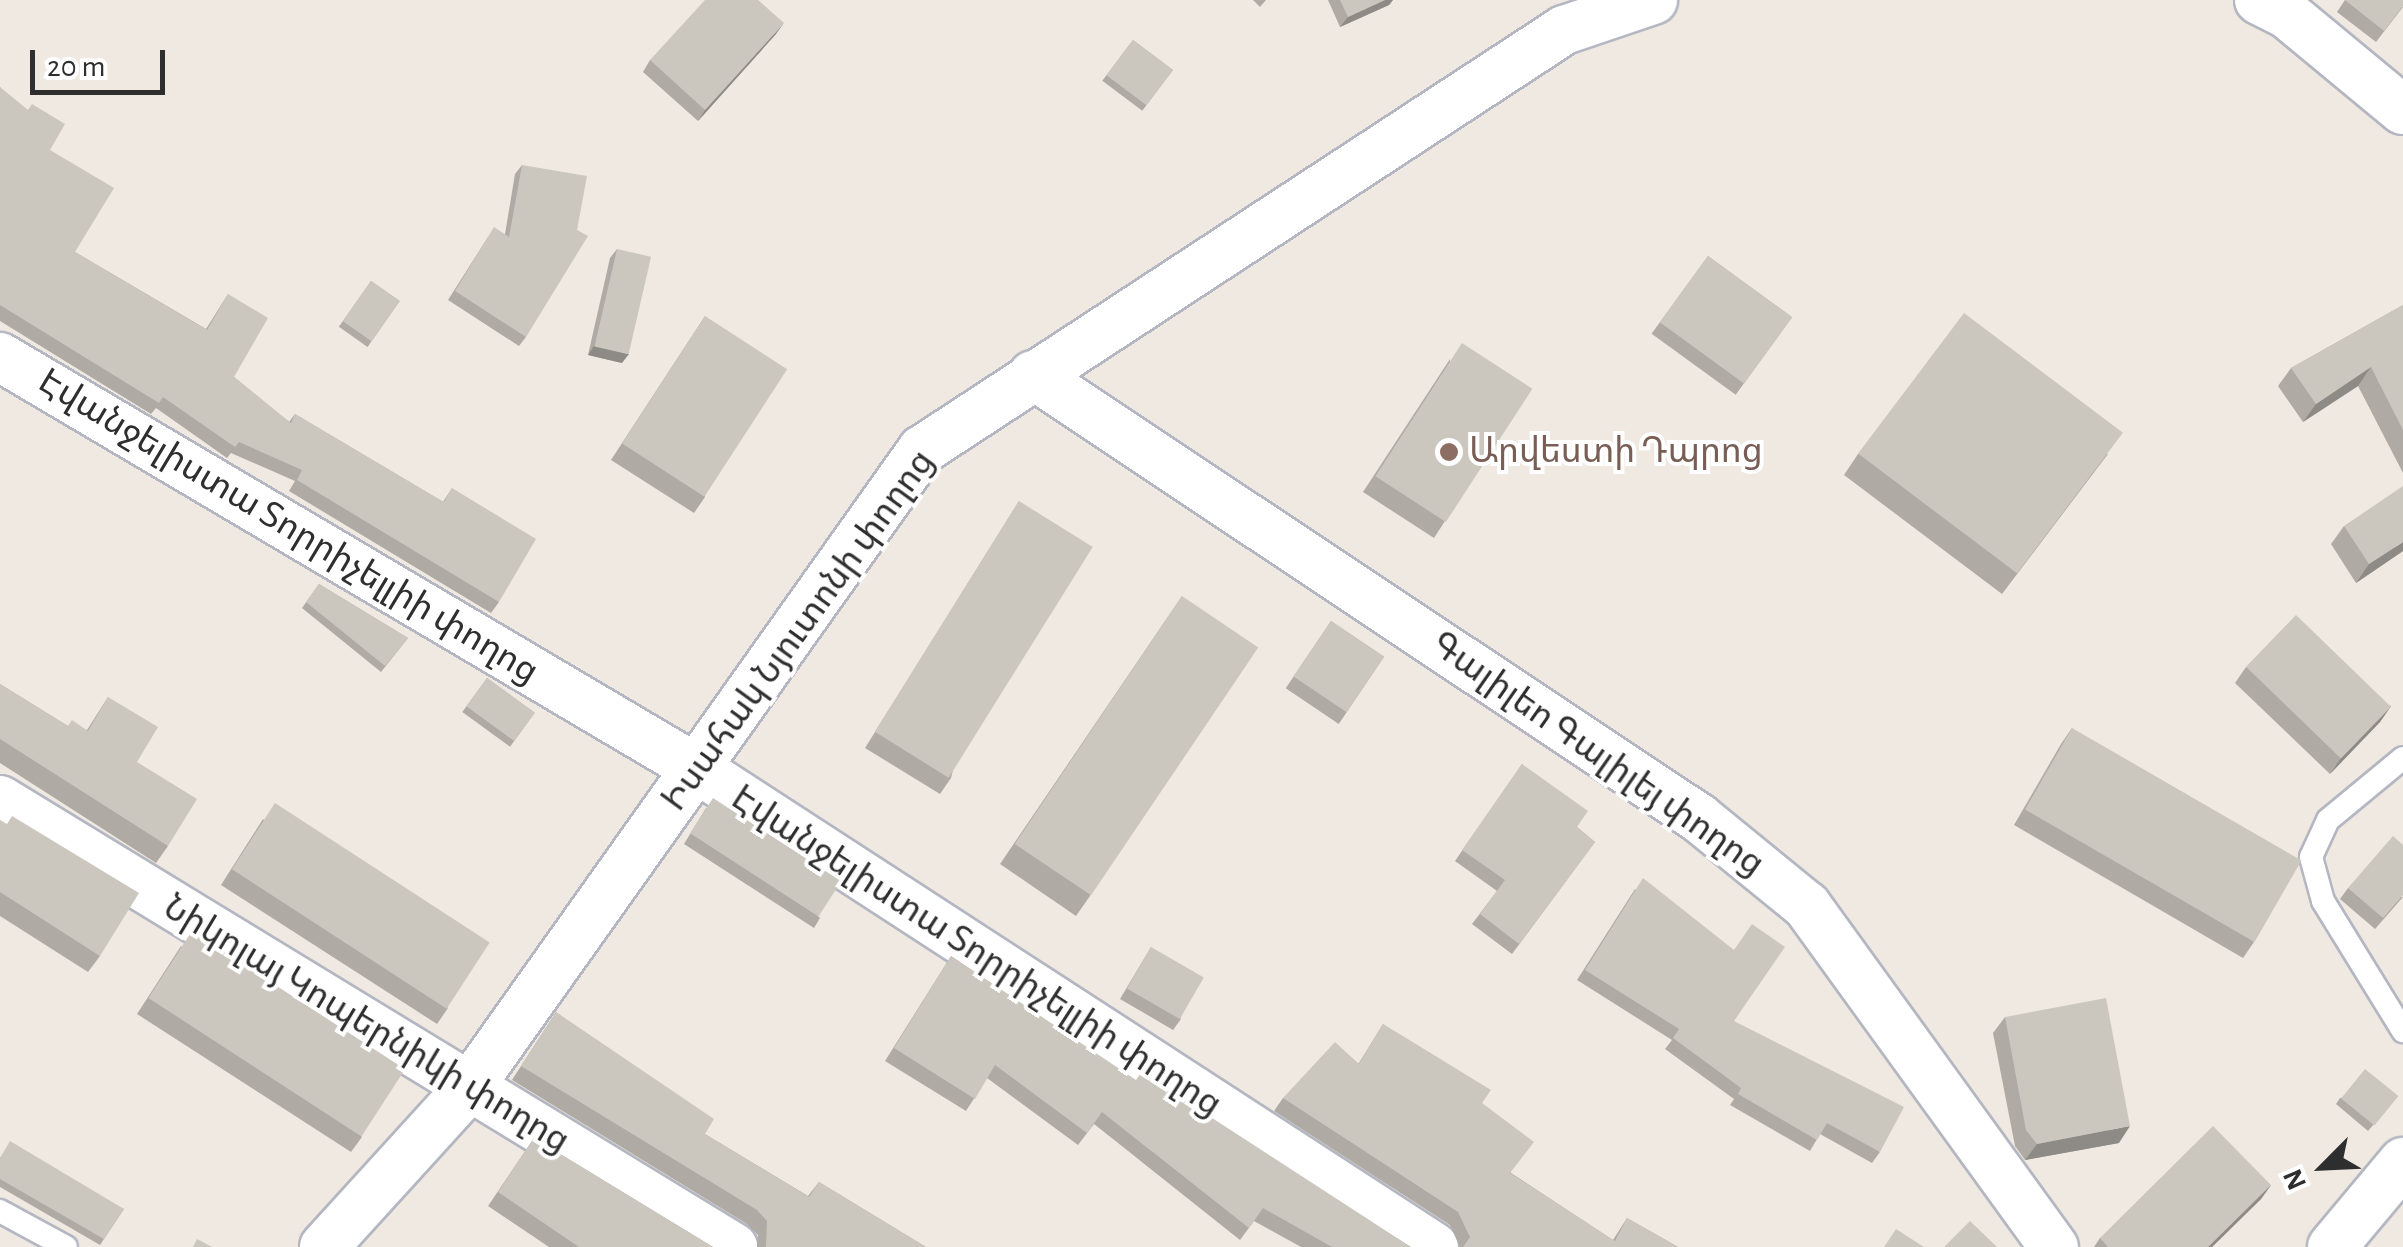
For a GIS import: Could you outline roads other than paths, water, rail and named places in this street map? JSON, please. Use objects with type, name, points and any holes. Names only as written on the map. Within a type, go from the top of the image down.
[{"type":"street","name":"Իսահակ Նյուտոնի փողոց","points":[[324,1247],[468,1089],[699,770],[922,450],[1564,30],[1653,0]]},
{"type":"street","points":[[2259,0],[2288,15],[2403,110]]},
{"type":"street","name":"Էվանջելիստա Տորրիչելլիի փողոց","points":[[0,357],[699,770],[1434,1247]]},
{"type":"street","name":"Գալիլեո Գալիլեյ փողոց","points":[[1033,375],[1699,818],[1807,906],[2054,1247]]},
{"type":"street","name":"Նիկոլայ Կոպերնիկի փողոց","points":[[0,800],[732,1247]]},
{"type":"street","points":[[2332,1247],[2403,1162]]},
{"type":"lane","points":[[2403,758],[2328,820],[2311,857],[2323,901],[2403,1031]]},
{"type":"lane","points":[[0,1211],[66,1247]]},
{"type":"place","name":"Արվեստի Դպրոց","points":[[1449,452]]}]
